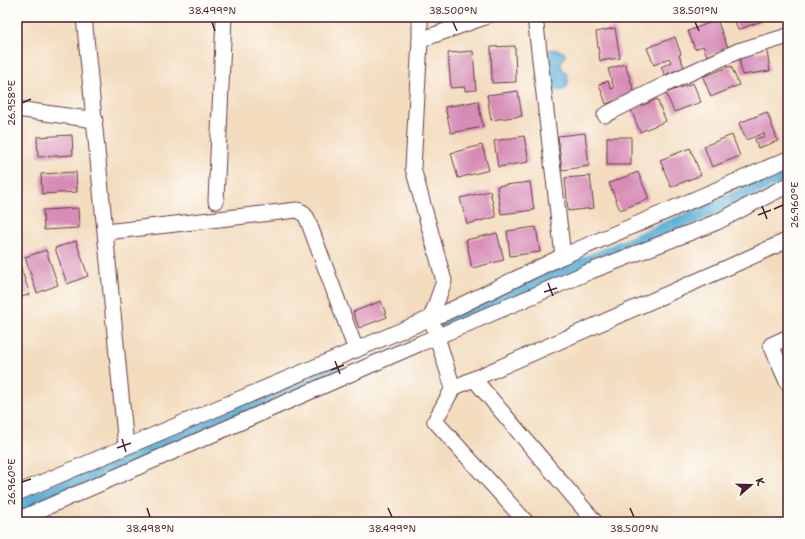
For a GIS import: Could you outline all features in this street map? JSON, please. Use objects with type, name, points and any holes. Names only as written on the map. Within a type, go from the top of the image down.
[{"type":"street","points":[[84,17],[126,446]]},
{"type":"street","points":[[216,201],[224,17]]},
{"type":"street","points":[[420,17],[413,168],[444,281],[432,318],[453,388]]},
{"type":"street","points":[[420,40],[485,17]]},
{"type":"street","points":[[535,17],[563,256]]},
{"type":"street","points":[[605,116],[666,84],[738,51],[788,36]]},
{"type":"street","points":[[17,109],[95,120]]},
{"type":"street","points":[[17,493],[446,313],[563,256],[788,160]]},
{"type":"street","points":[[17,520],[420,343],[591,271],[717,222],[788,185]]},
{"type":"street","points":[[106,232],[297,210],[302,212],[307,218],[356,350]]},
{"type":"street","points":[[526,522],[435,421],[453,388],[788,240]]},
{"type":"street","points":[[788,337],[770,345],[788,384]]},
{"type":"street","points":[[474,379],[595,522]]},
{"type":"water","points":[[551,49],[564,52],[566,57],[561,62],[562,67],[568,77],[568,83],[565,89],[559,91],[552,89],[549,86],[549,68],[544,62],[545,54]]},
{"type":"building","points":[[733,17],[763,17],[764,20],[738,30]]},
{"type":"building","points":[[717,20],[728,48],[707,56],[703,46],[695,49],[688,31]]},
{"type":"building","points":[[615,28],[620,58],[600,61],[596,32]]},
{"type":"building","points":[[675,37],[681,54],[679,55],[684,67],[665,75],[661,67],[671,62],[669,58],[654,65],[647,48]]},
{"type":"building","points":[[515,46],[516,82],[492,83],[491,47]]},
{"type":"building","points":[[473,51],[476,90],[465,91],[465,87],[451,88],[448,53]]},
{"type":"building","points":[[767,51],[770,71],[742,75],[739,55]]},
{"type":"building","points":[[625,64],[635,94],[606,104],[599,84],[608,81],[611,89],[614,88],[608,69]]},
{"type":"building","points":[[731,66],[739,85],[711,97],[703,77]]},
{"type":"building","points":[[693,83],[701,102],[674,112],[666,93]]},
{"type":"building","points":[[518,91],[522,116],[491,120],[487,95]]},
{"type":"building","points":[[657,99],[666,121],[640,132],[631,110]]},
{"type":"building","points":[[478,101],[483,127],[451,133],[445,107]]},
{"type":"building","points":[[767,112],[778,141],[758,148],[755,139],[765,136],[764,133],[746,140],[739,123]]},
{"type":"building","points":[[17,122],[20,122],[18,138],[17,138]]},
{"type":"building","points":[[585,133],[589,166],[562,170],[558,136]]},
{"type":"building","points":[[72,135],[73,155],[38,157],[37,137]]},
{"type":"building","points":[[732,135],[740,156],[712,167],[704,146]]},
{"type":"building","points":[[524,136],[529,162],[498,167],[494,141]]},
{"type":"building","points":[[607,137],[631,137],[631,165],[607,165]]},
{"type":"building","points":[[482,145],[489,170],[458,178],[451,153]]},
{"type":"building","points":[[690,148],[701,175],[671,187],[660,160]]},
{"type":"building","points":[[76,172],[77,192],[42,194],[41,174]]},
{"type":"building","points":[[638,172],[649,199],[620,210],[609,183]]},
{"type":"building","points":[[590,176],[594,208],[568,211],[565,178]]},
{"type":"building","points":[[530,182],[534,210],[501,214],[497,186]]},
{"type":"building","points":[[490,191],[496,217],[467,224],[460,198]]},
{"type":"building","points":[[78,208],[79,228],[44,230],[43,210]]},
{"type":"building","points":[[536,227],[540,252],[510,256],[507,231]]},
{"type":"building","points":[[497,233],[504,260],[472,268],[466,240]]},
{"type":"building","points":[[76,241],[88,276],[67,284],[55,248]]},
{"type":"building","points":[[46,250],[58,285],[37,293],[25,257]]},
{"type":"building","points":[[17,257],[30,294],[17,299]]},
{"type":"building","points":[[381,301],[387,317],[359,328],[353,312]]},
{"type":"waterway","points":[[445,324],[730,201],[788,172]]},
{"type":"waterway","points":[[17,507],[336,371]]}]
